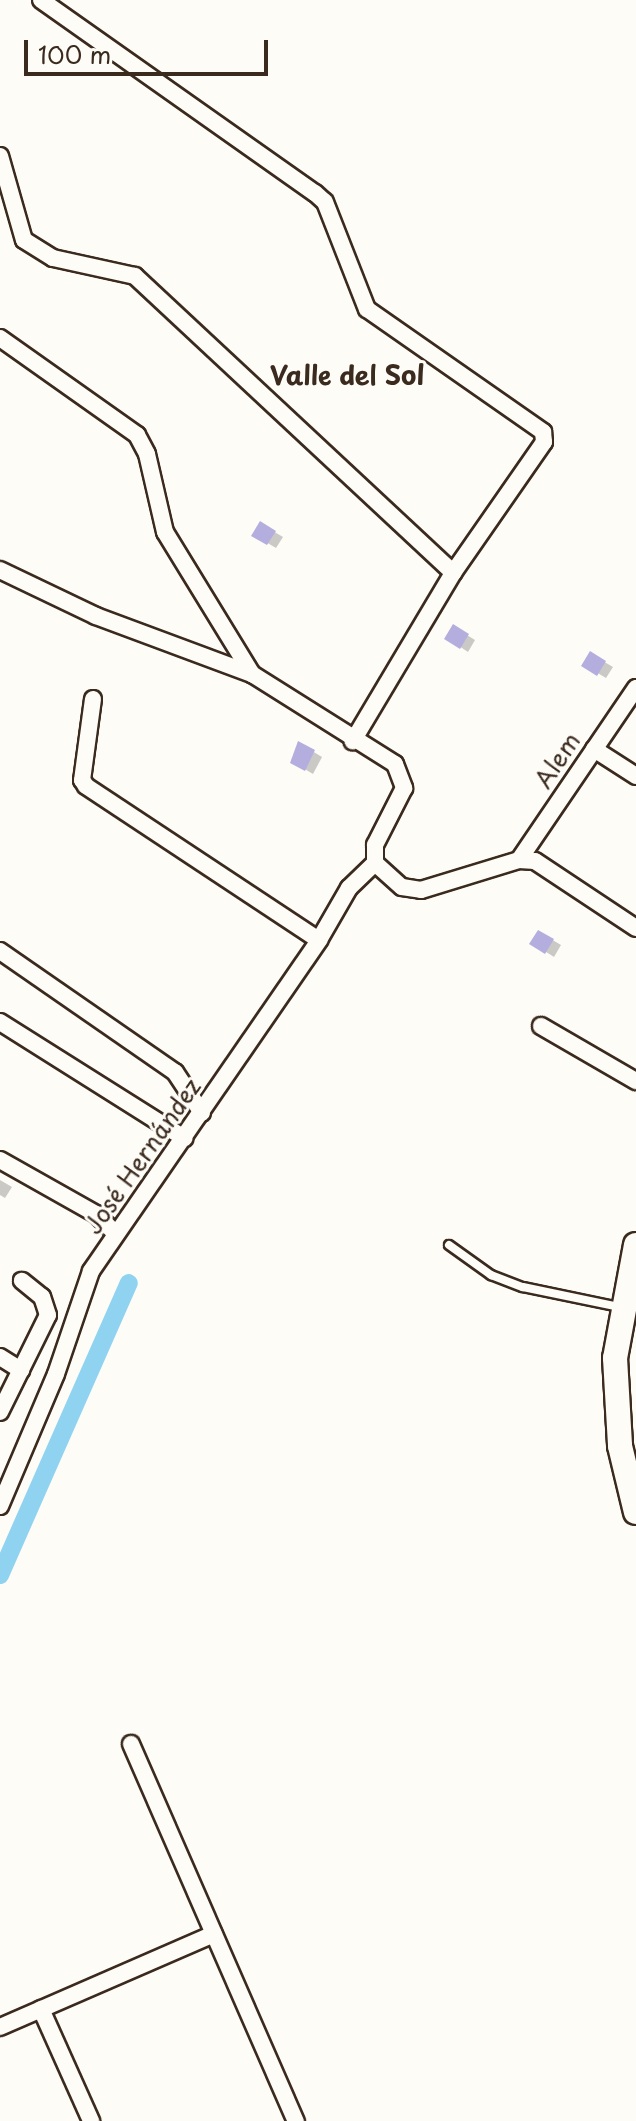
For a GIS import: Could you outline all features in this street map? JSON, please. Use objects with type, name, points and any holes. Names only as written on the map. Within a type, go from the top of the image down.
[{"type":"main road","points":[[636,1245],[621,1307],[617,1417],[636,1512]]},
{"type":"street","points":[[41,0],[315,193],[325,202],[359,300],[367,309],[543,432],[544,442],[453,573],[353,741]]},
{"type":"street","points":[[0,156],[24,240],[53,258],[135,276],[453,573]]},
{"type":"street","points":[[0,338],[137,435],[175,552],[252,674]]},
{"type":"street","points":[[0,570],[96,616],[252,674],[353,741],[395,764],[401,773],[404,788],[375,845],[375,863],[402,887],[421,890],[519,860],[548,869],[636,928]]},
{"type":"street","name":"Alem","points":[[519,860],[636,688]]},
{"type":"street","points":[[93,699],[82,780],[86,786],[319,940]]},
{"type":"street","points":[[594,749],[636,776]]},
{"type":"street","name":"José Hernández","points":[[0,1506],[56,1374],[81,1290],[116,1234],[319,940],[349,888],[375,863]]},
{"type":"street","points":[[0,951],[175,1072],[202,1113]]},
{"type":"street","points":[[0,969],[21,966]]},
{"type":"street","points":[[0,1022],[184,1138]]},
{"type":"street","points":[[541,1026],[636,1081]]},
{"type":"street","points":[[0,1160],[96,1214],[116,1234]]},
{"type":"street","points":[[0,1412],[48,1315],[42,1297],[22,1281]]},
{"type":"street","points":[[0,1357],[21,1370]]},
{"type":"street","points":[[131,1744],[296,2121]]},
{"type":"street","points":[[0,2027],[214,1934]]},
{"type":"street","points":[[41,2009],[91,2121]]},
{"type":"lane","points":[[449,1245],[491,1275],[523,1287],[621,1307]]},
{"type":"building","points":[[260,521],[276,531],[267,545],[251,536]]},
{"type":"building","points":[[453,624],[469,634],[460,649],[444,639]]},
{"type":"building","points":[[590,651],[606,661],[597,676],[581,666]]},
{"type":"building","points":[[298,741],[315,750],[305,771],[290,763]]},
{"type":"building","points":[[538,930],[554,939],[545,954],[529,944]]},
{"type":"waterway","points":[[0,1575],[129,1283]]},
{"type":"district","name":"Valle del Sol","points":[[347,375]]}]
